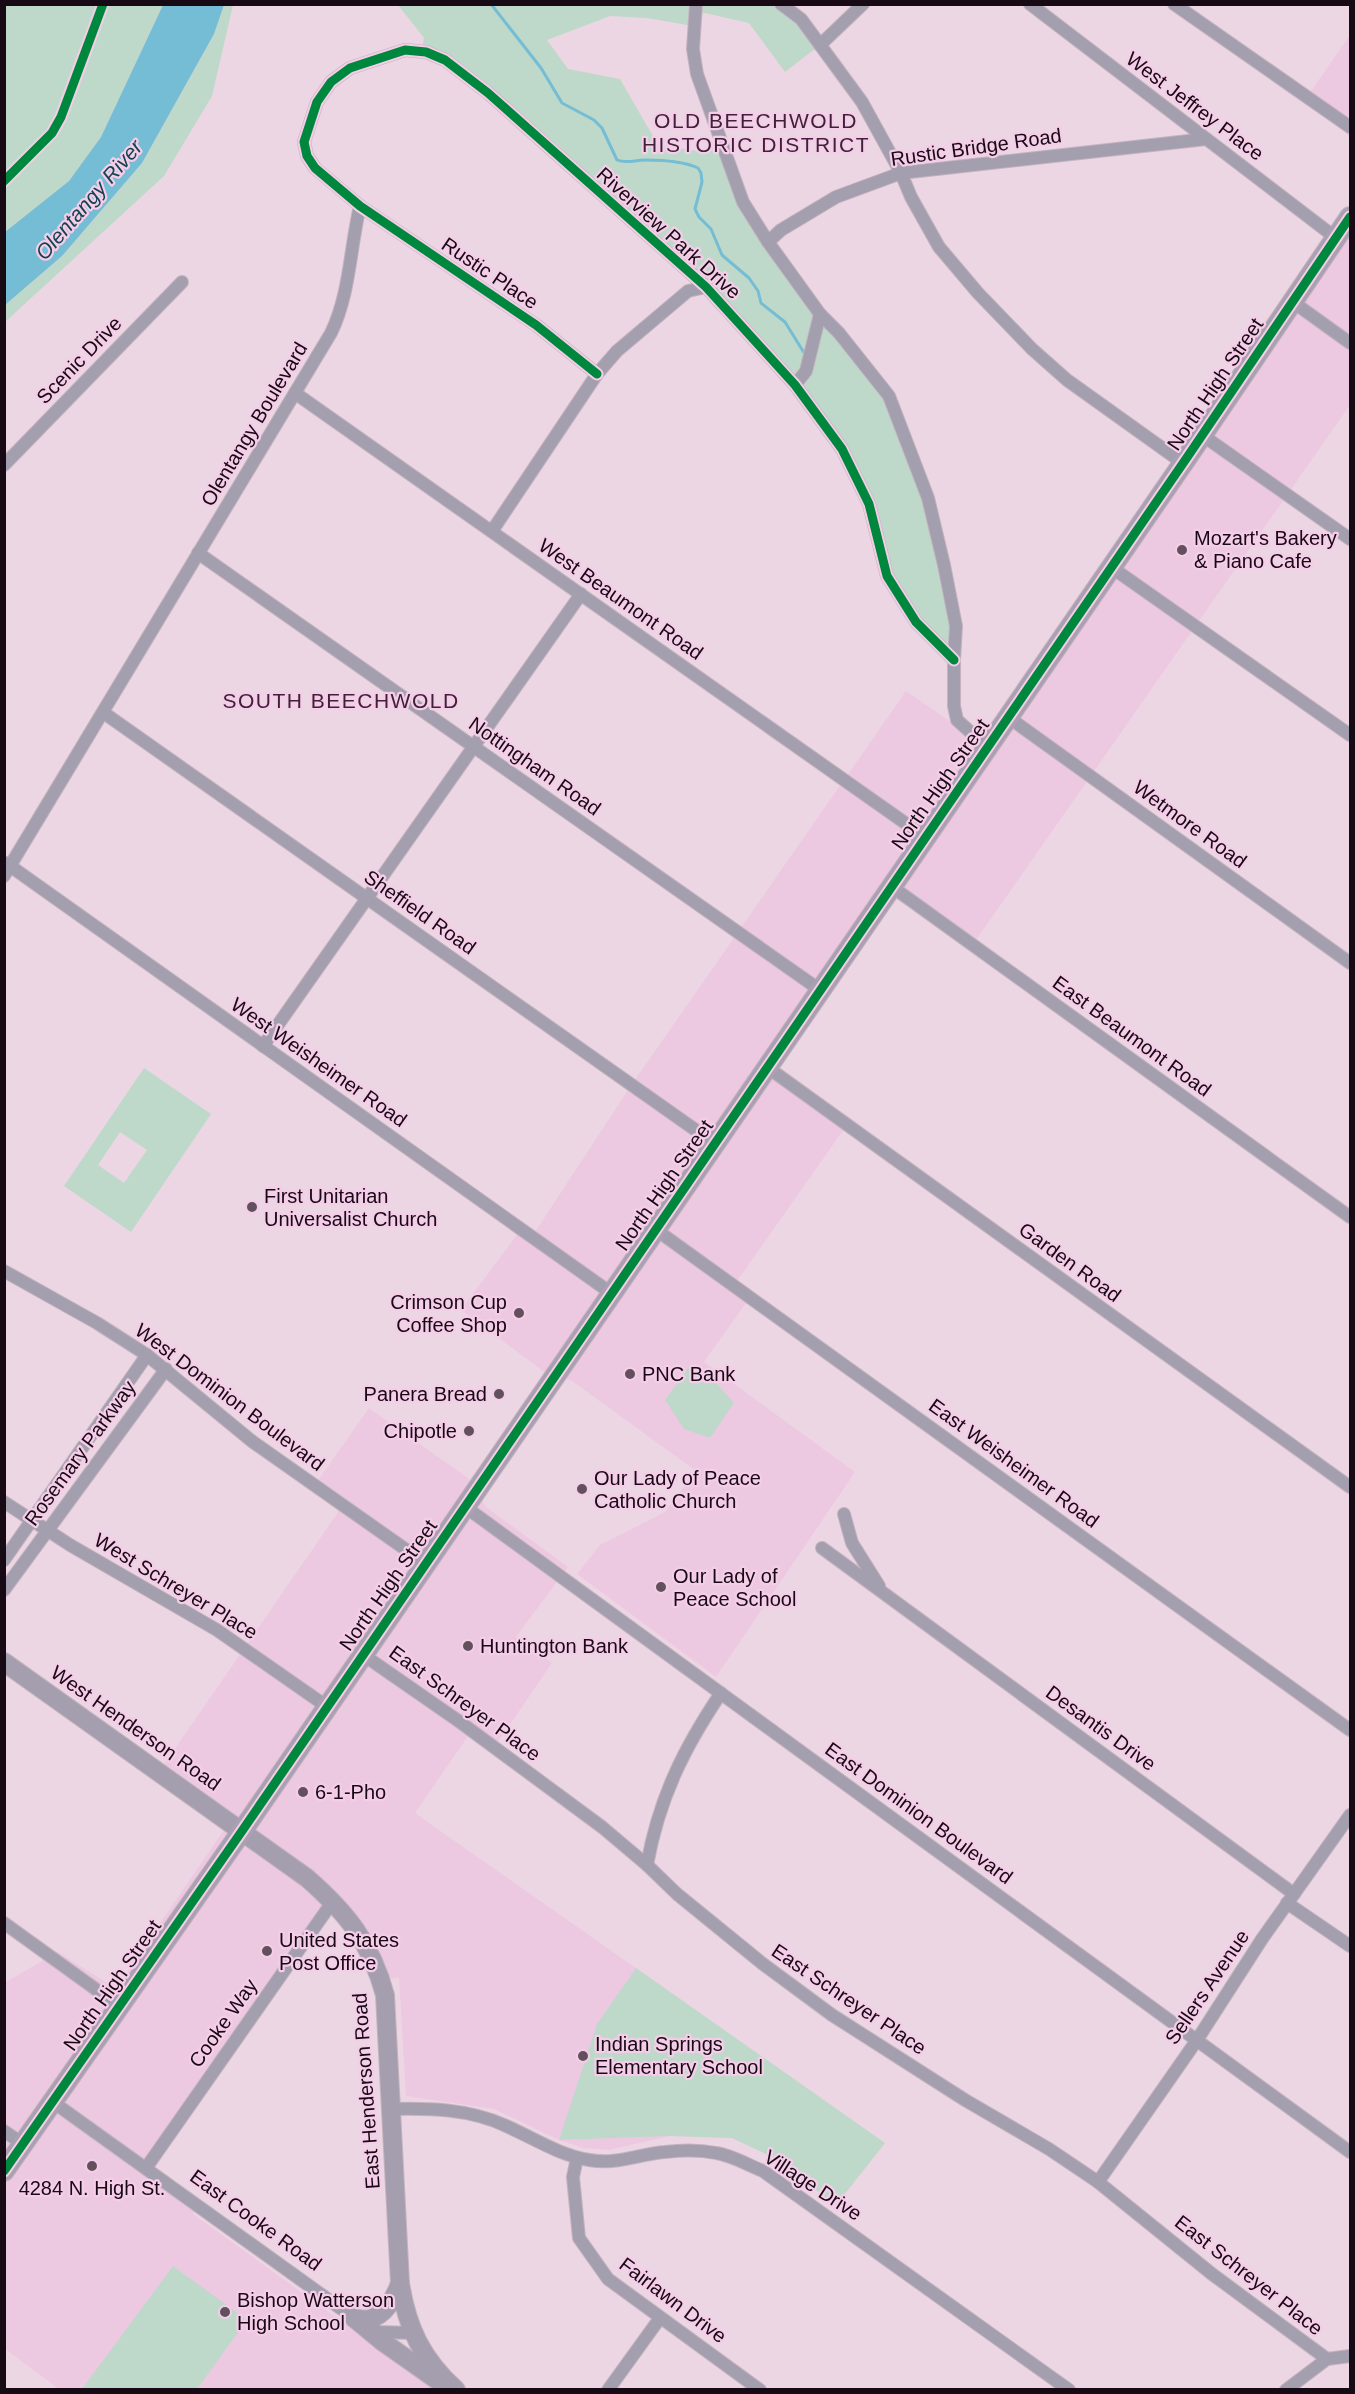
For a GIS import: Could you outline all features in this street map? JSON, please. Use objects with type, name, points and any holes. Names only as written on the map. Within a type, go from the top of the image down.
[{"type":"main road","name":"North High Street","points":[[4,2171],[242,1831],[1350,217]]},
{"type":"main road","name":"West Henderson Road","points":[[4,1662],[242,1831]]},
{"type":"main road","name":"East Henderson Road","points":[[242,1831],[307,1878],[333,1901],[356,1930],[380,1976],[388,2022],[400,2283],[404,2308],[413,2333]]},
{"type":"main road","points":[[354,2318],[369,2319],[378,2314],[392,2301],[400,2283]]},
{"type":"main road","points":[[354,2318],[390,2347],[454,2390]]},
{"type":"main road","points":[[413,2333],[428,2359],[454,2390]]},
{"type":"street","points":[[696,4],[693,49],[697,74],[743,202],[768,242],[820,314],[839,333],[889,396],[928,498],[956,626],[954,706],[957,720],[987,747]]},
{"type":"street","points":[[781,4],[801,19],[862,102],[939,247],[978,293],[1032,350],[1067,380],[1183,463]]},
{"type":"street","points":[[820,45],[863,4]]},
{"type":"street","name":"West Jeffrey Place","points":[[1030,4],[1336,238]]},
{"type":"street","points":[[1174,4],[1350,127]]},
{"type":"street","name":"Riverview Park Drive","points":[[360,206],[326,179],[307,156],[304,142],[317,102],[331,82],[350,68],[405,50],[426,52],[445,60],[488,93],[706,287],[795,385],[842,449],[870,504],[887,576],[916,622],[954,660]]},
{"type":"street","name":"Rustic Bridge Road","points":[[768,242],[781,230],[836,197],[901,173],[1206,139]]},
{"type":"street","name":"Rustic Place","points":[[360,206],[536,325],[597,374]]},
{"type":"street","name":"Olentangy Boulevard","points":[[7,868],[104,713],[340,315],[360,206]]},
{"type":"street","name":"Scenic Drive","points":[[4,465],[182,282]]},
{"type":"street","points":[[492,531],[597,374],[617,351],[688,291],[706,287]]},
{"type":"street","points":[[1293,302],[1350,343]]},
{"type":"street","points":[[795,385],[806,371],[820,314]]},
{"type":"street","name":"West Beaumont Road","points":[[295,393],[925,837]]},
{"type":"street","points":[[1202,435],[1350,539]]},
{"type":"street","name":"Nottingham Road","points":[[198,553],[820,990]]},
{"type":"street","points":[[1111,567],[1350,735]]},
{"type":"street","points":[[263,1046],[581,594]]},
{"type":"street","name":"Sheffield Road","points":[[104,713],[714,1143]]},
{"type":"street","name":"Wetmore Road","points":[[1008,717],[1350,963]]},
{"type":"street","name":"West Weisheimer Road","points":[[7,868],[611,1293]]},
{"type":"street","name":"East Beaumont Road","points":[[891,886],[1350,1216]]},
{"type":"street","name":"Garden Road","points":[[767,1066],[1350,1487]]},
{"type":"street","name":"East Weisheimer Road","points":[[655,1229],[1350,1730]]},
{"type":"street","name":"West Dominion Boulevard","points":[[4,1271],[98,1323],[147,1354],[253,1443],[425,1563]]},
{"type":"street","name":"Rosemary Parkway","points":[[4,1560],[147,1354]]},
{"type":"street","name":"Rosemary Parkway","points":[[4,1590],[166,1369]]},
{"type":"street","name":"West Schreyer Place","points":[[4,1502],[47,1531],[217,1630],[326,1706]]},
{"type":"street","name":"East Dominion Boulevard","points":[[464,1506],[1350,2152]]},
{"type":"street","name":"Desantis Drive","points":[[844,1514],[852,1543],[885,1594]]},
{"type":"street","name":"Desantis Drive","points":[[822,1548],[1350,1946]]},
{"type":"street","name":"East Schreyer Place","points":[[362,1654],[602,1827],[677,1894],[763,1965],[832,2015],[965,2100],[1049,2149],[1098,2182],[1212,2274],[1327,2360]]},
{"type":"street","points":[[647,1865],[653,1830],[669,1784],[696,1731],[721,1693]]},
{"type":"street","name":"Sellers Avenue","points":[[1098,2182],[1197,2040],[1290,1899],[1350,1815]]},
{"type":"street","name":"Cooke Way","points":[[146,2168],[333,1901]]},
{"type":"street","points":[[4,1923],[119,2006]]},
{"type":"street","name":"East Cooke Road","points":[[53,2102],[354,2318],[379,2332],[413,2333]]},
{"type":"street","name":"Village Drive","points":[[392,2109],[429,2108],[479,2117],[502,2124],[577,2158],[601,2162],[644,2157],[664,2152],[716,2153],[763,2171],[1069,2390]]},
{"type":"street","points":[[4,2131],[23,2144]]},
{"type":"street","name":"Fairlawn Drive","points":[[577,2158],[573,2177],[579,2238],[608,2279],[760,2390]]},
{"type":"street","points":[[608,2390],[660,2318]]},
{"type":"street","points":[[1286,2390],[1327,2360],[1350,2356]]},
{"type":"shaded area","points":[[1350,35],[1350,137],[1307,97]]},
{"type":"shaded area","points":[[1350,216],[1350,405],[974,943],[891,887],[770,1067],[849,1122],[735,1284],[751,1296],[704,1362],[855,1472],[716,1677],[577,1574],[600,1545],[665,1512],[696,1471],[572,1381],[543,1371],[461,1310],[522,1228],[533,1235],[632,1084],[906,691],[986,746]]},
{"type":"shaded area","points":[[369,1408],[468,1478],[486,1507],[568,1567],[516,1637],[552,1663],[496,1745],[473,1729],[415,1813],[885,2143],[836,2205],[768,2155],[732,2138],[670,2136],[609,2150],[583,2148],[559,2140],[494,2109],[406,2096],[399,1978],[386,1979],[335,1898],[147,2168],[198,2205],[193,2214],[436,2389],[59,2389],[5,2349],[4,1983],[58,1952],[109,1984],[118,1984],[224,1830],[154,1779],[343,1505],[314,1486]]},
{"type":"green space","points":[[781,4],[820,45],[785,72],[749,23],[696,11],[693,26],[647,18],[610,16],[547,40],[568,69],[620,79],[658,145],[698,151],[720,141],[743,202],[889,396],[944,565],[954,660],[887,576],[869,504],[842,449],[738,321],[488,93],[421,52],[424,38],[398,5]]},
{"type":"green space","points":[[5,5],[163,5],[101,137],[69,181],[5,232]]},
{"type":"green space","points":[[224,5],[233,5],[212,96],[164,176],[5,322],[5,305],[62,256],[142,163],[214,34]]},
{"type":"green space","points":[[144,1068],[211,1114],[131,1232],[64,1186]],"holes":[[[120,1132],[147,1150],[124,1183],[98,1165]]]},
{"type":"green space","points":[[688,1368],[708,1374],[734,1403],[710,1438],[684,1429],[665,1400]]},
{"type":"green space","points":[[636,1968],[885,2143],[836,2205],[768,2155],[732,2138],[670,2136],[559,2140],[597,2024]]},
{"type":"green space","points":[[173,2266],[247,2320],[197,2389],[82,2389]]},
{"type":"water","name":"Olentangy River","points":[[163,5],[224,5],[214,34],[142,163],[62,256],[5,305],[5,232],[69,181],[101,137]]},
{"type":"waterway","points":[[491,4],[541,68],[562,103],[594,120],[602,128],[617,160],[624,162],[672,161],[698,168],[702,182],[695,209],[699,217],[711,229],[722,255],[749,278],[758,291],[761,303],[785,322],[806,356]]},
{"type":"cycle path","points":[[4,181],[52,133],[61,117],[103,4]]},
{"type":"cycle path","points":[[597,374],[536,325],[360,206],[315,168],[307,156],[304,142],[317,102],[331,82],[350,68],[405,50],[426,52],[445,60],[488,93],[706,287],[795,385],[842,449],[869,504],[887,576],[916,622],[954,660]]},
{"type":"cycle path","points":[[4,2171],[242,1831],[1350,217]]},
{"type":"place","name":"Mozart's Bakery & Piano Cafe","points":[[1182,550]]},
{"type":"place","name":"First Unitarian Universalist Church","points":[[252,1207]]},
{"type":"place","name":"Crimson Cup Coffee Shop","points":[[519,1313]]},
{"type":"place","name":"PNC Bank","points":[[630,1374]]},
{"type":"place","name":"Panera Bread","points":[[499,1394]]},
{"type":"place","name":"Chipotle","points":[[469,1431]]},
{"type":"place","name":"Our Lady of Peace Catholic Church","points":[[582,1489]]},
{"type":"place","name":"Our Lady of Peace School","points":[[661,1587]]},
{"type":"place","name":"Huntington Bank","points":[[468,1646]]},
{"type":"place","name":"6-1-Pho","points":[[303,1792]]},
{"type":"place","name":"United States Post Office","points":[[267,1951]]},
{"type":"place","name":"Indian Springs Elementary School","points":[[583,2056]]},
{"type":"place","name":"4284 N. High St.","points":[[92,2166]]},
{"type":"place","name":"Bishop Watterson High School","points":[[225,2312]]},
{"type":"district","name":"OLD BEECHWOLD HISTORIC DISTRICT","points":[[756,133]]},
{"type":"district","name":"SOUTH BEECHWOLD","points":[[341,701]]}]
